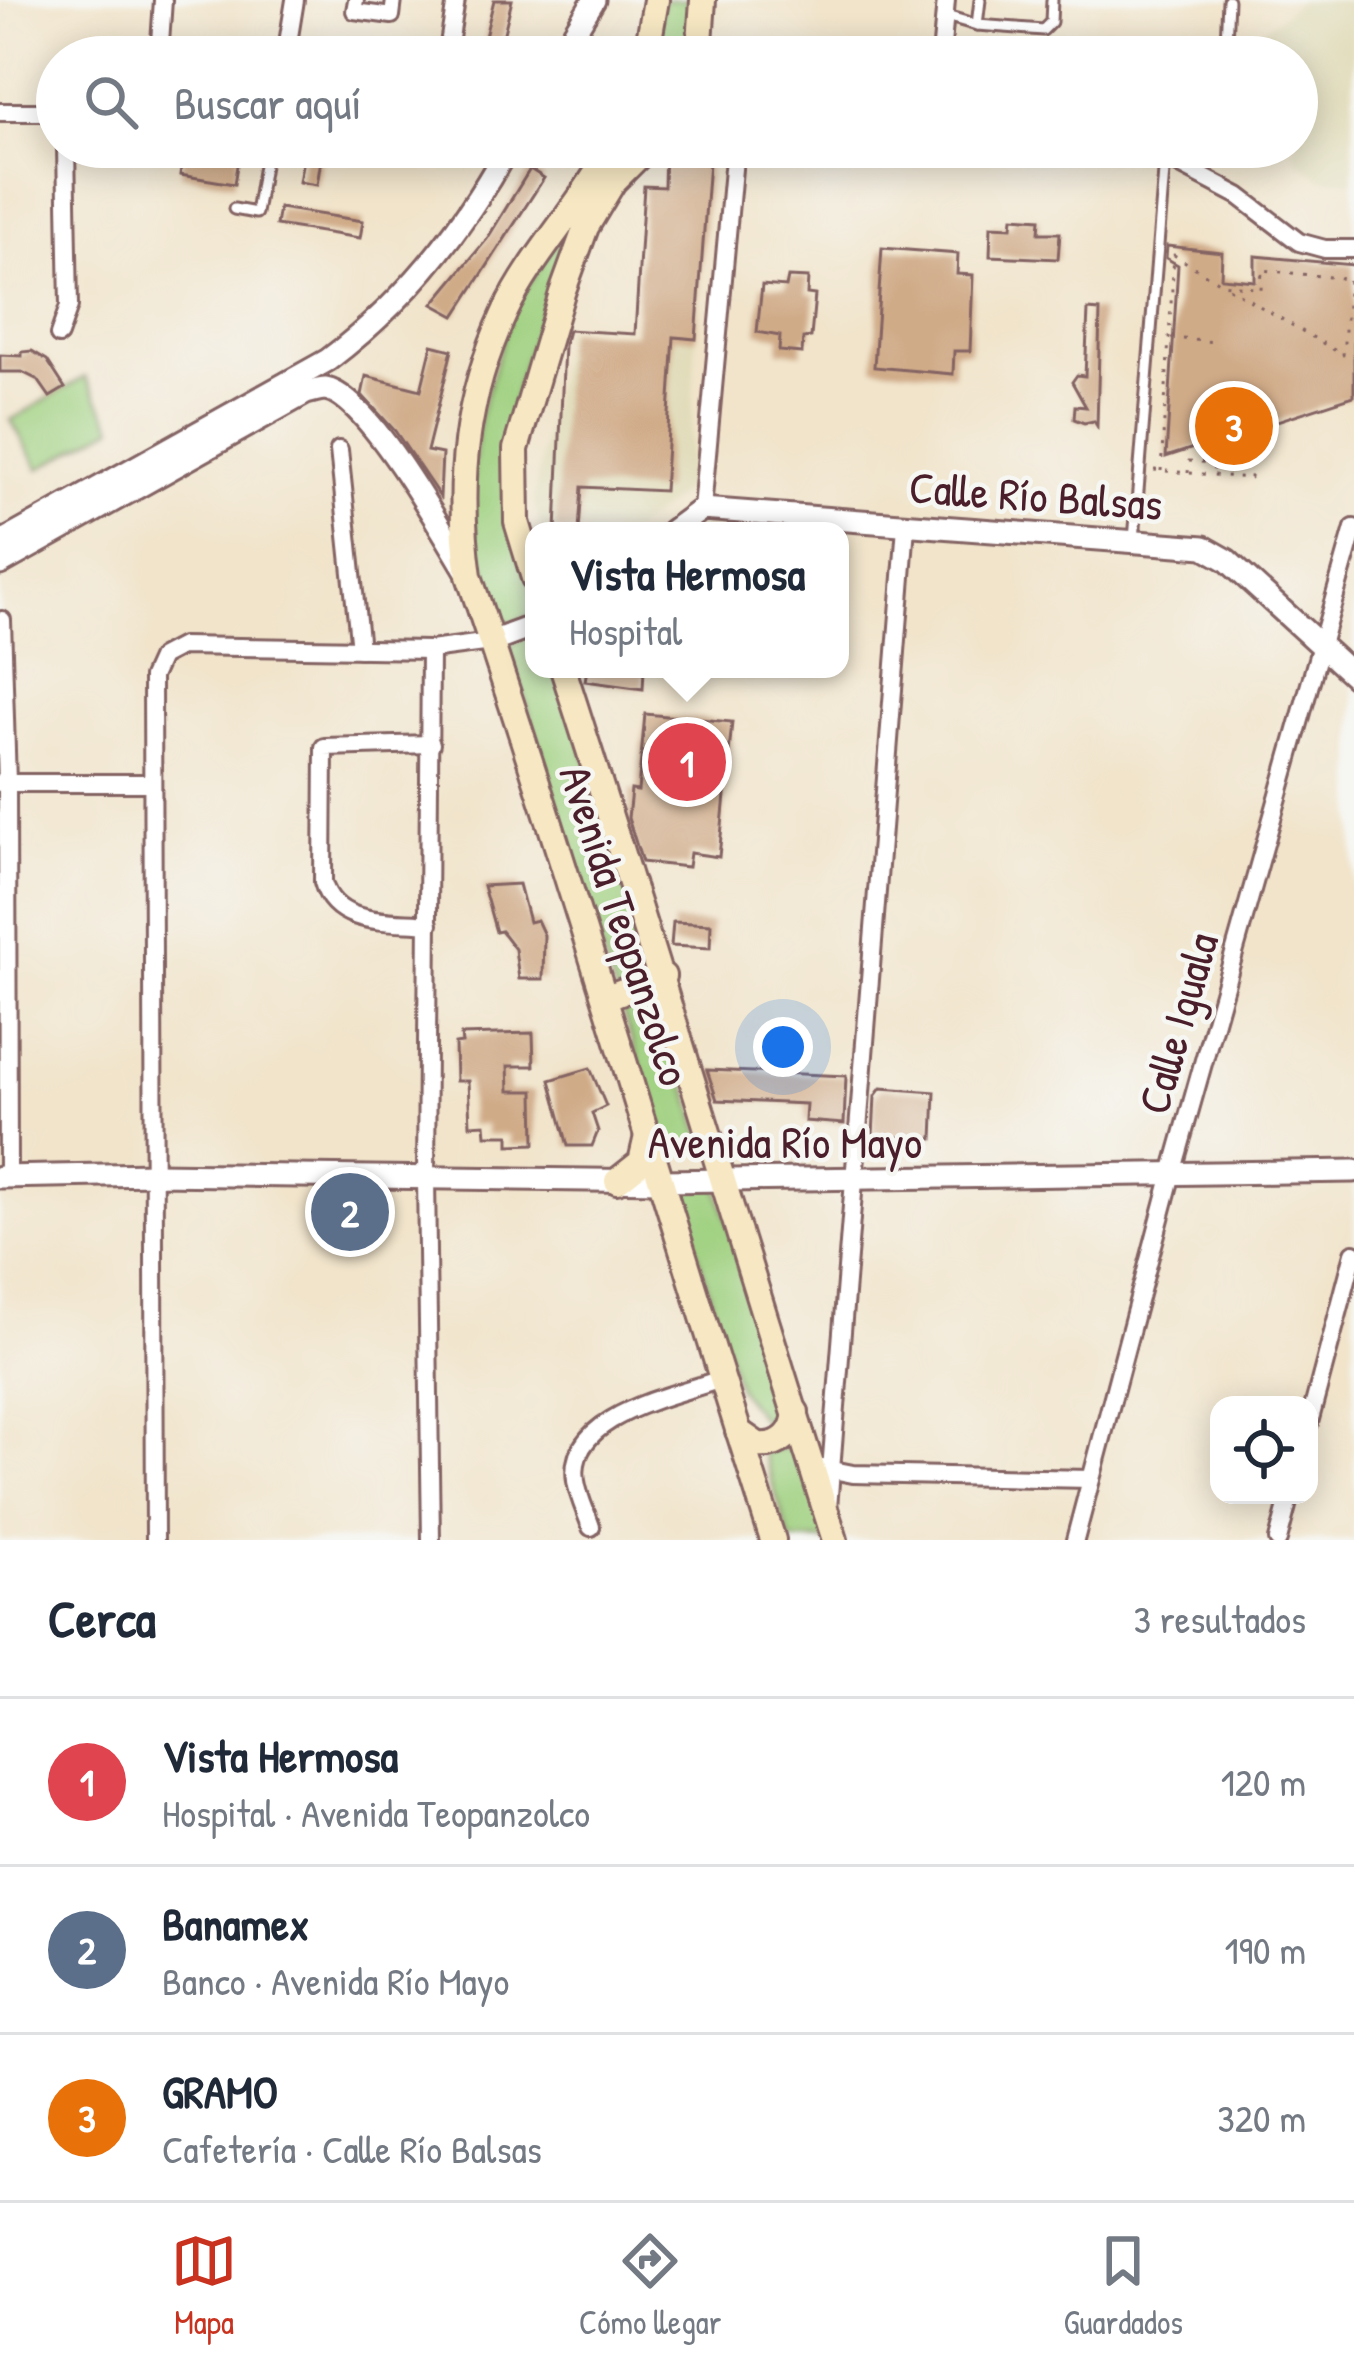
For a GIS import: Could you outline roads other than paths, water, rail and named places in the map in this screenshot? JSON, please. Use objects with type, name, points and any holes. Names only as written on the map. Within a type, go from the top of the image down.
[{"type":"main road","points":[[650,36],[656,0]]},
{"type":"main road","points":[[702,36],[704,0]]},
{"type":"main road","name":"Avenida Teopanzolco","points":[[597,168],[506,310],[474,399],[461,472],[461,518],[469,576],[607,997],[773,1540]]},
{"type":"main road","points":[[525,548],[517,522],[516,449],[586,227],[627,168]]},
{"type":"main road","name":"Avenida Teopanzolco","points":[[566,678],[796,1412],[822,1468],[831,1527]]},
{"type":"main road","points":[[607,997],[663,976]]},
{"type":"main road","points":[[617,1181],[640,1162],[647,1133]]},
{"type":"main road","points":[[738,1430],[758,1445],[775,1444],[793,1428],[796,1412]]},
{"type":"street","points":[[160,36],[163,0]]},
{"type":"street","points":[[288,36],[295,0]]},
{"type":"street","points":[[356,0],[355,11],[392,16],[394,0]]},
{"type":"street","points":[[450,36],[456,0]]},
{"type":"street","points":[[572,36],[594,0]]},
{"type":"street","points":[[0,112],[36,112]]},
{"type":"street","points":[[58,335],[69,306],[66,168]]},
{"type":"street","points":[[0,543],[328,360],[410,290],[495,168]]},
{"type":"street","points":[[684,522],[702,509],[734,168]]},
{"type":"street","points":[[1193,168],[1299,242],[1325,249],[1354,249]]},
{"type":"street","points":[[0,564],[306,393],[325,389],[341,397],[394,452],[469,576]]},
{"type":"street","points":[[339,450],[360,649]]},
{"type":"street","name":"Calle Río Balsas","points":[[702,509],[1204,547],[1227,560],[1354,676]]},
{"type":"street","points":[[906,526],[854,1179],[822,1468],[1091,1479]]},
{"type":"street","name":"Calle Iguala","points":[[1075,1540],[1171,1177],[1354,528]]},
{"type":"street","points":[[2,620],[4,1176]]},
{"type":"street","points":[[155,1540],[152,677],[161,657],[182,646],[430,650],[491,642],[525,629]]},
{"type":"street","points":[[430,650],[426,1178],[431,1540]]},
{"type":"street","points":[[429,924],[352,916],[338,910],[327,896],[323,882],[324,747],[431,745]]},
{"type":"street","points":[[3,783],[151,783]]},
{"type":"street","name":"Avenida Río Mayo","points":[[4,1176],[662,1181],[1354,1171]]},
{"type":"street","points":[[1316,1396],[1354,1253]]},
{"type":"street","points":[[591,1527],[575,1480],[576,1459],[587,1437],[604,1421],[721,1379]]},
{"type":"street","points":[[1278,1540],[1288,1504]]},
{"type":"lane","points":[[976,25],[980,0]]},
{"type":"lane","points":[[944,15],[976,25],[1042,30],[1051,22],[1052,0]]},
{"type":"lane","points":[[1226,36],[1228,0]]},
{"type":"lane","points":[[234,209],[256,213],[264,168]]},
{"type":"lane","points":[[1134,540],[1165,168]]},
{"type":"place","name":"GRAMO","points":[[1234,426]]},
{"type":"place","name":"Vista Hermosa","points":[[687,762]]},
{"type":"place","name":"Banamex","points":[[350,1212]]}]
